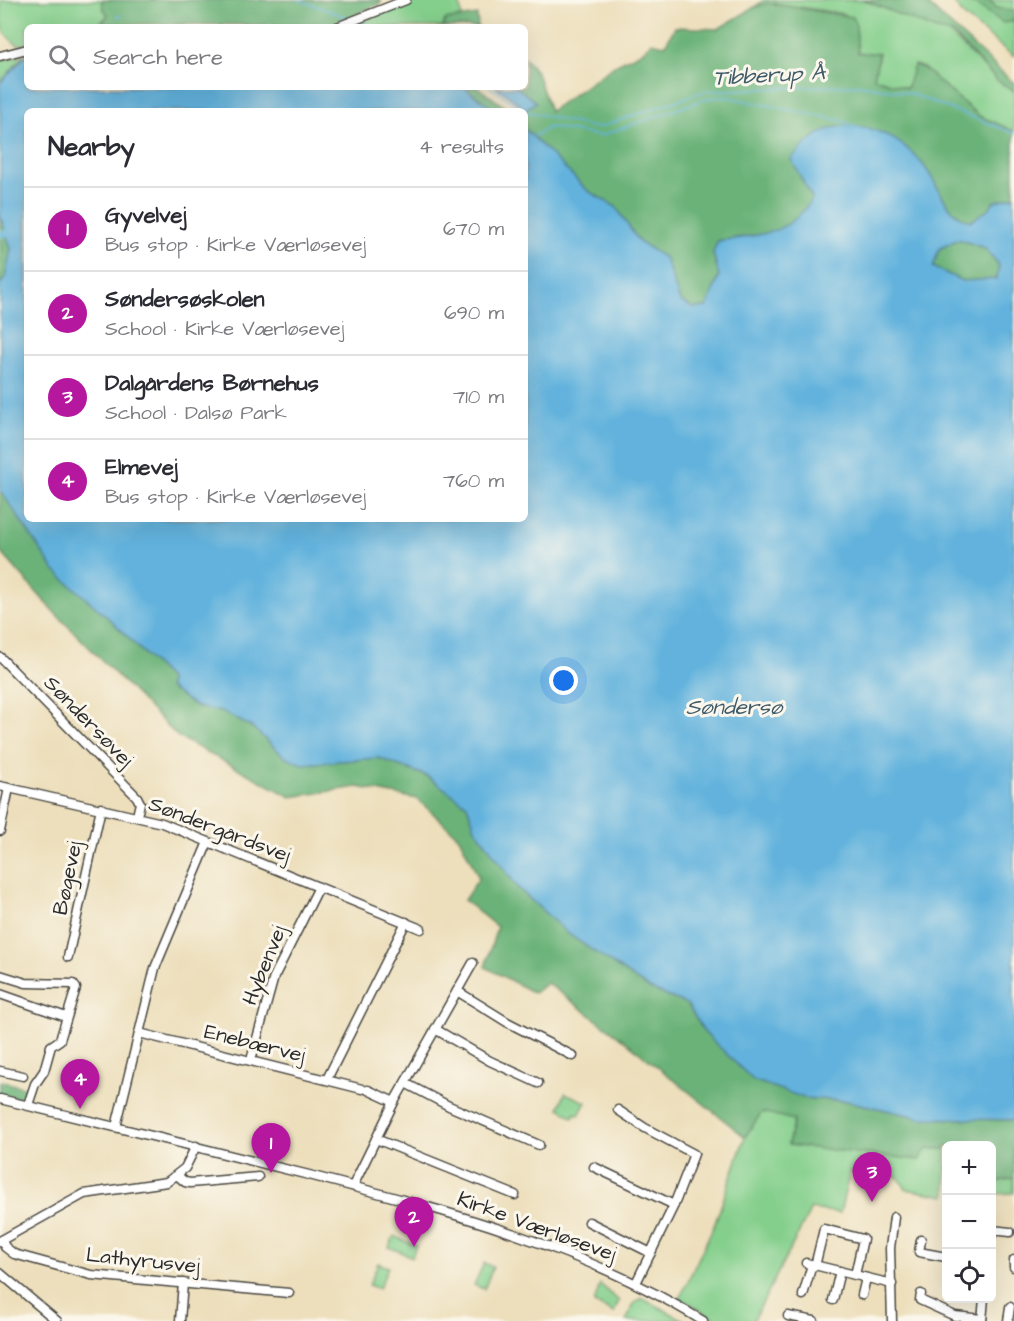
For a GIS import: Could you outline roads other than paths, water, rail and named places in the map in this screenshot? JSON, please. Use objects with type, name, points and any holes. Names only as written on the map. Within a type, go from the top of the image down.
[{"type":"street","points":[[346,24],[406,0]]},
{"type":"street","points":[[0,56],[24,50]]},
{"type":"street","name":"Søndersøvej","points":[[0,657],[137,797],[140,803],[137,816]]},
{"type":"street","name":"Søndergårdsvej","points":[[0,786],[162,823],[421,928]]},
{"type":"street","points":[[0,831],[9,788]]},
{"type":"street","name":"Bøgevej","points":[[68,957],[101,808]]},
{"type":"street","points":[[116,1127],[155,968],[208,842]]},
{"type":"street","name":"Hybenvej","points":[[251,1060],[274,977],[319,887]]},
{"type":"street","points":[[327,1079],[406,922]]},
{"type":"street","points":[[353,1186],[394,1102],[473,963]]},
{"type":"street","points":[[0,975],[26,983],[74,984],[76,988],[60,1040],[51,1046],[44,1071],[34,1084],[28,1105]]},
{"type":"street","points":[[457,991],[507,1022],[573,1056]]},
{"type":"street","points":[[0,994],[66,1017]]},
{"type":"street","points":[[435,1029],[490,1061],[538,1083]]},
{"type":"street","name":"Enebærvej","points":[[139,1033],[365,1089],[394,1102]]},
{"type":"street","points":[[0,1071],[23,1076]]},
{"type":"street","points":[[405,1083],[449,1106],[539,1145]]},
{"type":"street","name":"Kirke Værløsevej","points":[[0,1099],[353,1186],[482,1223],[576,1256],[636,1283],[703,1321]]},
{"type":"street","points":[[618,1110],[645,1128],[694,1154],[674,1205],[636,1283]]},
{"type":"street","points":[[376,1139],[515,1195]]},
{"type":"street","points":[[1,1241],[84,1194],[157,1185],[178,1176],[190,1161],[196,1146]]},
{"type":"street","points":[[594,1167],[674,1205]]},
{"type":"street","points":[[178,1176],[181,1180],[190,1183],[258,1177]]},
{"type":"street","points":[[892,1321],[890,1248],[894,1217]]},
{"type":"street","points":[[589,1222],[651,1253]]},
{"type":"street","points":[[803,1295],[824,1229],[863,1239],[855,1275]]},
{"type":"street","points":[[996,1230],[1010,1232]]},
{"type":"street","points":[[921,1240],[920,1252],[942,1256]]},
{"type":"street","name":"Lathyrusvej","points":[[1,1241],[14,1254],[91,1275],[289,1293]]},
{"type":"street","points":[[1014,1260],[1014,1268]]},
{"type":"street","points":[[811,1265],[891,1284]]},
{"type":"street","points":[[833,1300],[840,1271]]},
{"type":"street","points":[[0,1273],[57,1321]]},
{"type":"street","points":[[862,1295],[866,1278]]},
{"type":"street","points":[[180,1321],[183,1283]]},
{"type":"street","points":[[921,1294],[920,1300],[955,1316],[982,1320],[984,1303]]},
{"type":"street","points":[[1008,1321],[1010,1307]]},
{"type":"street","points":[[788,1316],[814,1321]]},
{"type":"water","name":"Søndersø","points":[[24,57],[24,90],[468,90],[492,108],[24,108],[24,522],[528,522],[528,132],[588,191],[616,207],[639,242],[665,258],[680,301],[693,308],[707,307],[719,276],[713,252],[718,241],[772,231],[783,227],[804,211],[812,198],[791,159],[812,139],[827,130],[841,126],[855,126],[896,140],[908,149],[927,170],[950,208],[956,214],[971,221],[990,208],[993,202],[1014,196],[1014,1120],[921,1118],[847,1101],[804,1098],[753,1080],[705,1033],[687,1004],[650,989],[567,933],[517,887],[475,828],[467,805],[427,776],[379,758],[302,764],[285,757],[252,727],[223,712],[197,707],[169,688],[169,679],[114,623],[54,570],[0,490],[0,284],[5,279],[11,249],[0,215],[0,83]],"holes":[[[958,239],[985,248],[999,265],[997,279],[962,281],[933,267],[939,249]]]},
{"type":"water","points":[[500,90],[520,90],[536,102],[525,108]]},
{"type":"waterway","name":"Tibberup Å","points":[[299,0],[349,18]]},
{"type":"waterway","points":[[117,16],[122,16]]},
{"type":"waterway","name":"Tibberup Å","points":[[359,22],[365,24]]},
{"type":"waterway","name":"Tibberup Å","points":[[528,112],[597,128],[705,91],[859,85],[909,93],[1014,133]]},
{"type":"waterway","name":"Tibberup Å","points":[[494,90],[520,108]]},
{"type":"waterway","points":[[534,136],[550,127],[600,136],[709,98],[727,97],[843,121],[855,127]]},
{"type":"waterway","points":[[0,235],[7,232]]},
{"type":"place","name":"Elmevej","points":[[80,1109]]},
{"type":"place","name":"Gyvelvej","points":[[271,1173]]},
{"type":"place","name":"Dalgårdens Børnehus","points":[[872,1202]]},
{"type":"place","name":"Søndersøskolen","points":[[414,1247]]}]
